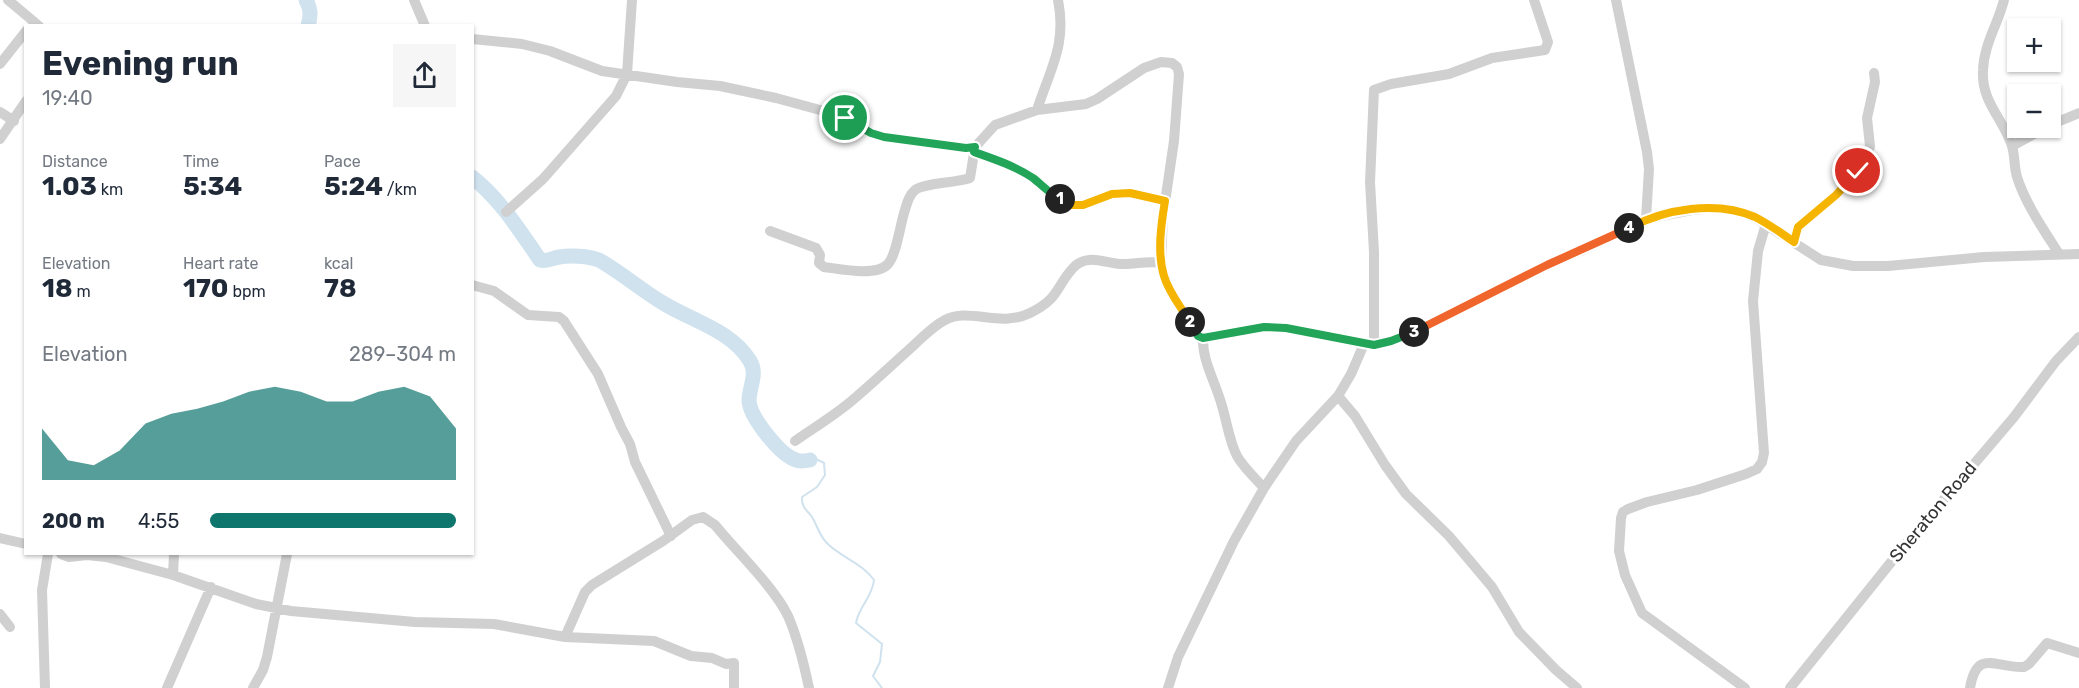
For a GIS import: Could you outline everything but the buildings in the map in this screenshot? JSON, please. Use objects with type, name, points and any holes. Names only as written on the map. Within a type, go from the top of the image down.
[{"type":"street","points":[[8,0],[29,24]]},
{"type":"street","points":[[414,0],[424,24]]},
{"type":"street","points":[[506,212],[543,179],[616,96],[627,74],[632,0]]},
{"type":"street","points":[[1036,110],[1055,61],[1061,35],[1062,18],[1058,0]]},
{"type":"street","points":[[1168,688],[1178,657],[1219,569],[1264,488],[1296,441],[1338,396],[1369,344],[1374,252],[1370,182],[1374,90],[1391,84],[1449,74],[1491,58],[1545,50],[1548,42],[1534,0]]},
{"type":"street","points":[[1616,0],[1647,152],[1649,169],[1646,219]]},
{"type":"street","points":[[2004,0],[1999,19],[1985,47],[1984,91],[2012,146],[2016,174],[2022,192],[2059,254]]},
{"type":"street","points":[[0,64],[24,35]]},
{"type":"street","points":[[474,39],[522,44],[550,51],[602,71],[720,86],[776,98],[831,113],[884,137],[974,150],[1034,178],[1049,193],[1069,205],[1083,205],[1112,194],[1130,193],[1165,201]]},
{"type":"street","points":[[770,231],[816,248],[820,255],[819,263],[824,267],[865,272],[880,268],[888,264],[893,254],[909,196],[921,186],[946,184],[970,178],[974,150],[995,125],[1036,110],[1086,104],[1144,68],[1161,62],[1172,63],[1177,67],[1179,74],[1174,141],[1161,240],[1161,263],[1164,277],[1174,296],[1198,336],[1203,338],[1264,327],[1286,328],[1369,344],[1391,341],[1412,333],[1547,265],[1646,219],[1715,208],[1736,211],[1766,224],[1821,260],[1852,266],[1888,266],[1984,257],[2079,254]]},
{"type":"street","points":[[1794,242],[1798,227],[1836,195],[1867,158],[1870,146],[1867,118],[1875,82],[1874,73]]},
{"type":"street","points":[[0,139],[24,104]]},
{"type":"street","points":[[0,112],[14,121]]},
{"type":"street","points":[[2061,120],[2079,113]]},
{"type":"street","points":[[2012,146],[2027,138]]},
{"type":"street","points":[[1745,688],[1642,613],[1625,575],[1619,551],[1623,512],[1647,502],[1697,490],[1746,474],[1757,469],[1762,462],[1764,453],[1753,301],[1758,251],[1766,224]]},
{"type":"street","points":[[795,441],[852,401],[921,338],[945,320],[957,316],[1014,320],[1024,316],[1043,307],[1055,296],[1073,268],[1081,261],[1099,260],[1122,264],[1151,261],[1161,263]]},
{"type":"street","points":[[474,286],[494,291],[528,315],[559,317],[564,321],[598,374],[630,444],[635,462],[671,536]]},
{"type":"street","points":[[1203,338],[1204,356],[1222,404],[1232,445],[1246,468],[1264,488]]},
{"type":"street","name":"Sheraton Road","points":[[1790,688],[1900,551],[2014,417],[2056,361],[2079,338]]},
{"type":"street","points":[[1338,396],[1355,416],[1406,494],[1449,536],[1492,587],[1519,632],[1576,688]]},
{"type":"street","points":[[565,636],[585,592],[592,585],[699,517],[715,525],[776,598],[788,616],[803,661],[809,688]]},
{"type":"street","points":[[0,538],[24,544]]},
{"type":"street","points":[[45,688],[42,590],[48,555]]},
{"type":"street","points":[[64,555],[106,557],[291,611],[415,622],[494,624],[565,636],[654,641],[691,656],[712,658],[726,664],[734,663],[734,688]]},
{"type":"street","points":[[173,575],[174,555]]},
{"type":"street","points":[[253,688],[263,670],[287,555]]},
{"type":"street","points":[[167,688],[211,587]]},
{"type":"street","points":[[274,623],[291,611]]},
{"type":"street","points":[[0,614],[10,627]]},
{"type":"street","points":[[1970,688],[1972,675],[1981,664],[1989,662],[2024,667],[2047,643],[2079,653]]},
{"type":"waterway","points":[[306,0],[310,13],[309,24]]},
{"type":"waterway","points":[[474,179],[501,205],[540,260],[574,256],[599,260],[663,303],[732,341],[742,350],[752,366],[753,376],[749,401],[760,425],[789,457],[799,461],[810,460]]},
{"type":"waterway","points":[[810,460],[816,459],[824,463],[825,475],[817,487],[802,497],[803,506],[826,542],[874,580],[871,592],[856,623],[882,644],[880,662],[873,676],[882,688]]},
{"type":"route","points":[[845,118],[871,133],[884,137],[966,148],[975,147],[974,152],[1002,162],[1034,178],[1049,193],[1069,205],[1083,205],[1112,194],[1130,193],[1165,201],[1161,240],[1161,263],[1164,277],[1200,338],[1264,327],[1286,328],[1364,344],[1374,345],[1391,341],[1412,333],[1547,265],[1646,219],[1692,210],[1715,208],[1736,211],[1754,217],[1794,242],[1798,227],[1836,195],[1858,171]]}]
